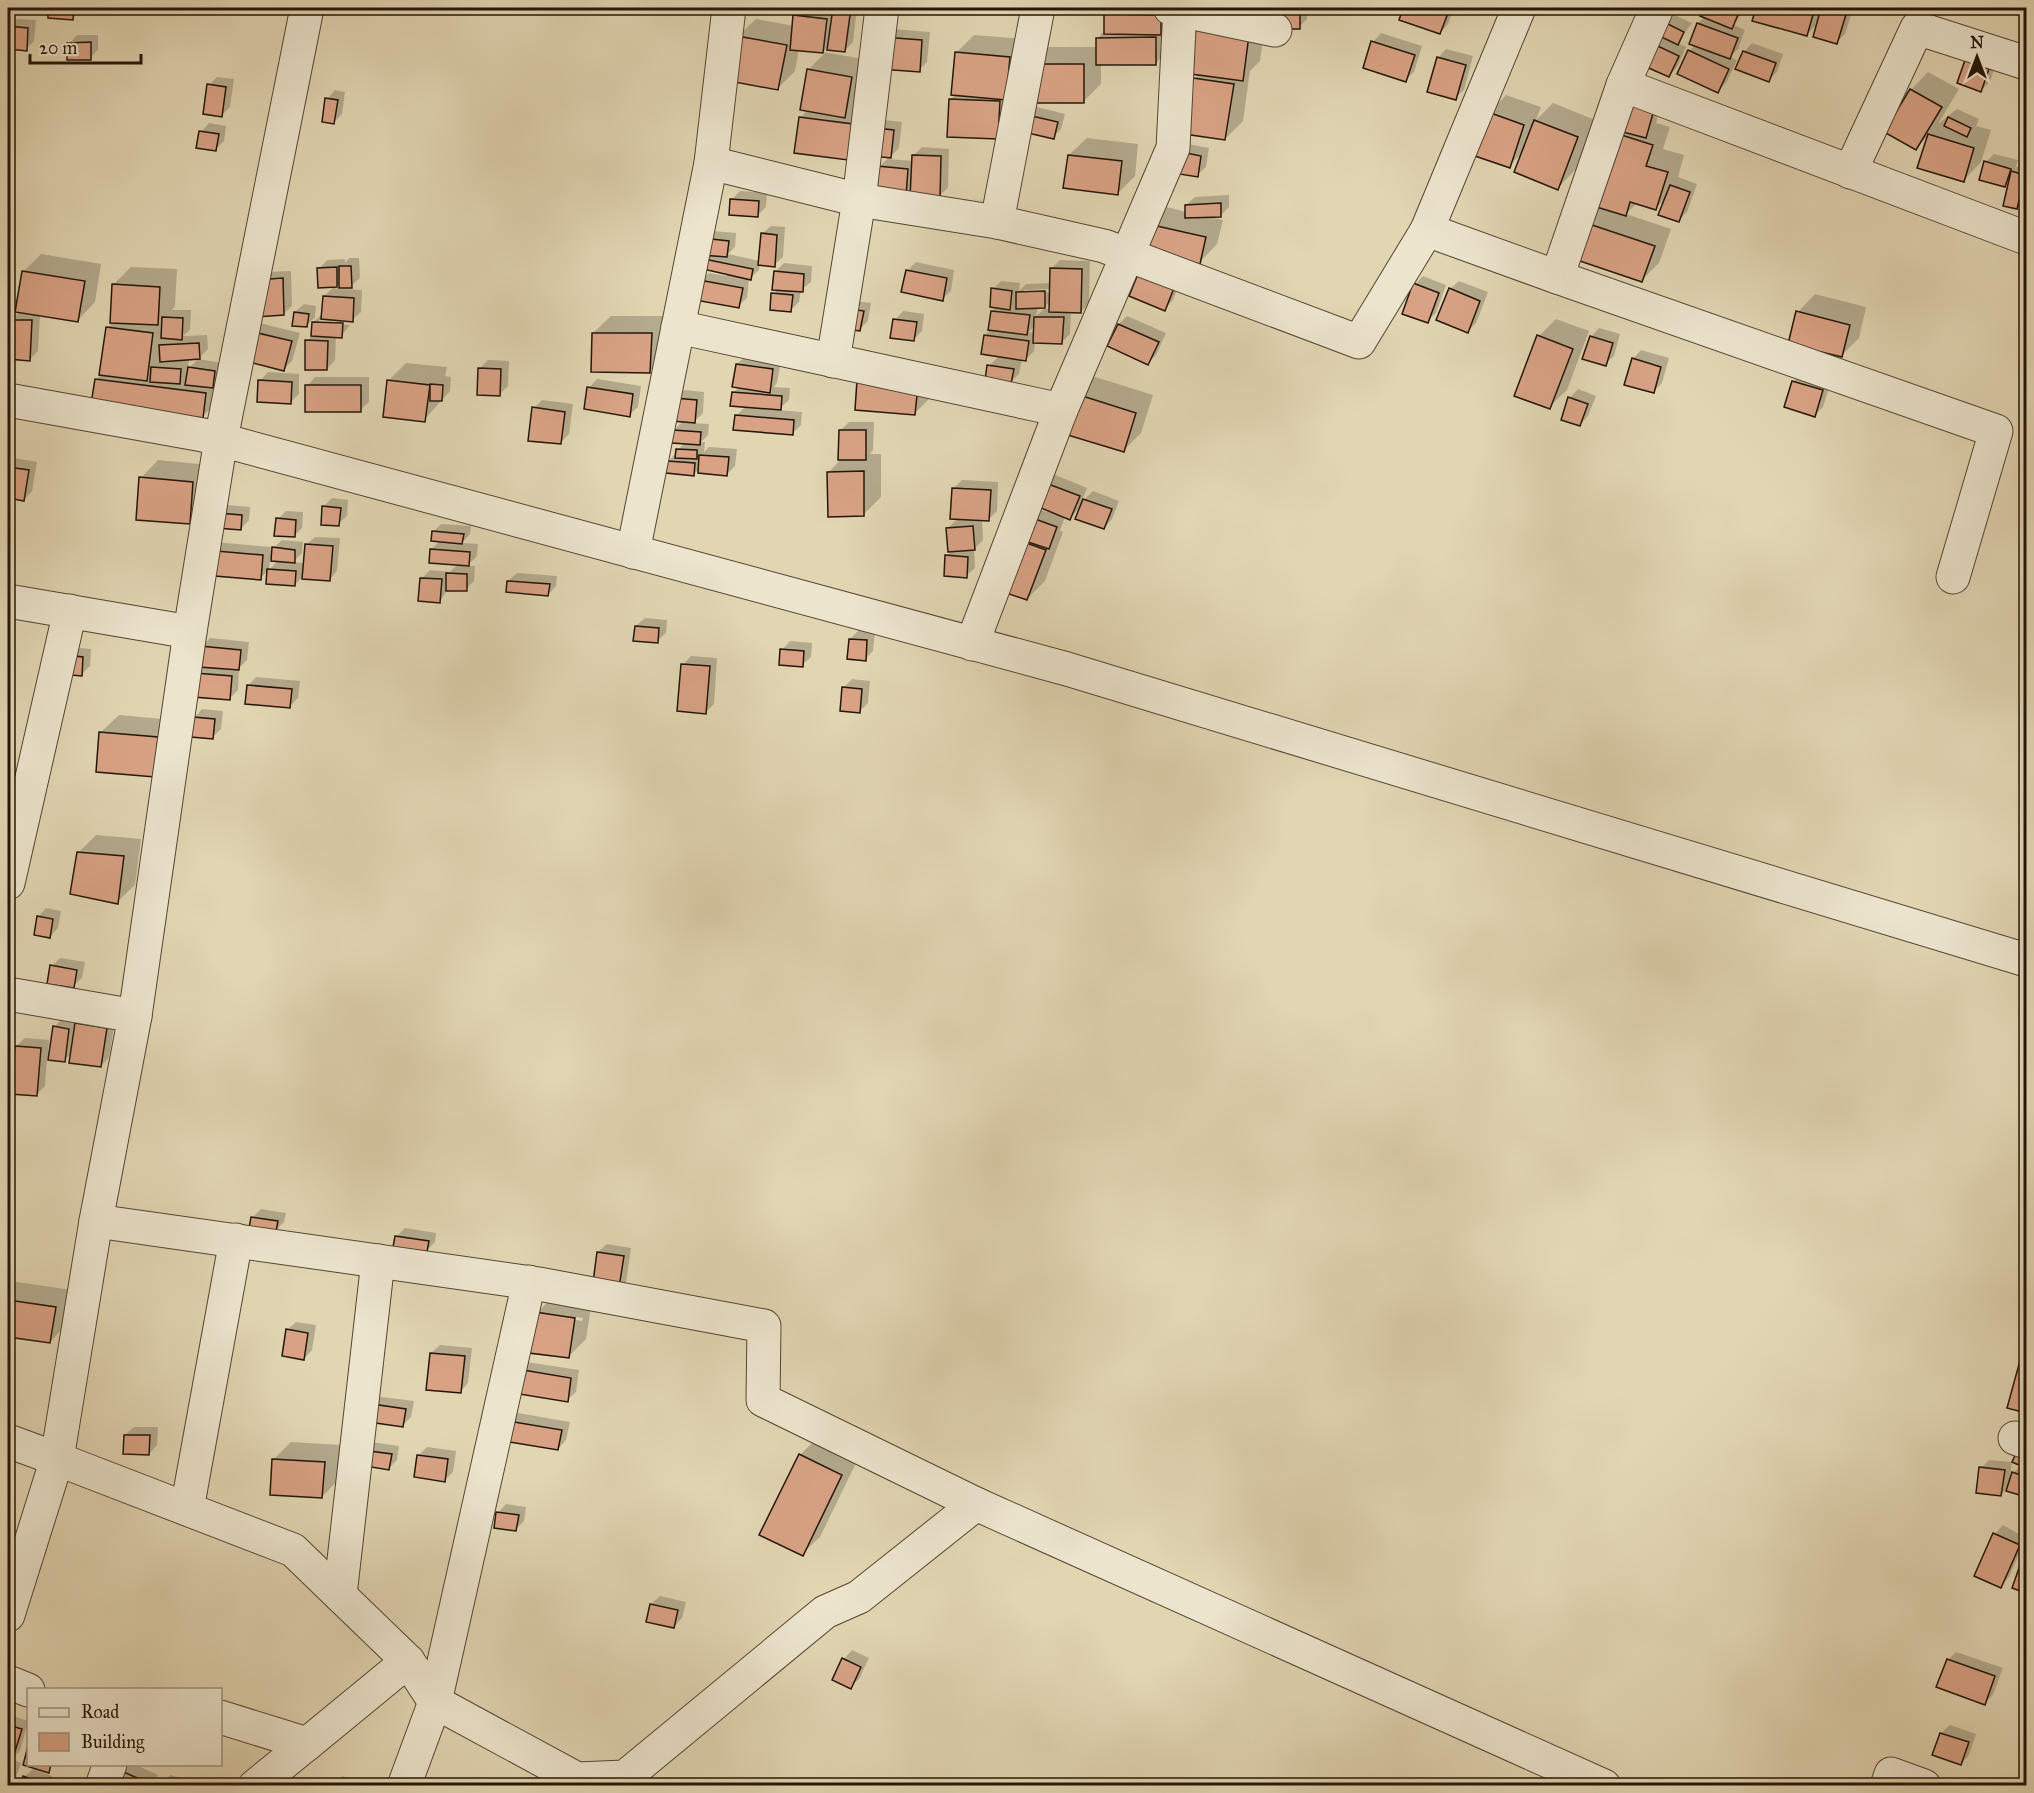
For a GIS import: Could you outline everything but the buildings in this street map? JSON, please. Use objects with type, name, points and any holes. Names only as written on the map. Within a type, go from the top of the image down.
[{"type":"street","points":[[8,1615],[57,1459],[96,1221],[135,1016],[190,632],[221,440],[307,8]]},
{"type":"street","points":[[633,552],[711,163],[729,8]]},
{"type":"street","points":[[833,360],[859,200],[882,8]]},
{"type":"street","points":[[997,222],[1038,8]]},
{"type":"street","points":[[972,644],[1061,410],[1126,253],[1173,148],[1177,8],[1275,30]]},
{"type":"street","points":[[711,163],[859,200],[997,222],[1126,253],[1359,342],[1427,230],[1519,8]]},
{"type":"street","points":[[1557,277],[1623,85],[1657,8]]},
{"type":"street","points":[[1850,172],[1917,28],[2026,63]]},
{"type":"street","points":[[1623,85],[2026,238]]},
{"type":"street","points":[[1427,230],[1996,431],[1953,577]]},
{"type":"street","points":[[678,327],[1061,410]]},
{"type":"street","points":[[8,400],[221,440],[1067,669],[2026,960]]},
{"type":"street","points":[[8,601],[190,632]]},
{"type":"street","points":[[8,883],[70,612]]},
{"type":"street","points":[[8,994],[135,1016]]},
{"type":"street","points":[[96,1221],[529,1282],[764,1326],[763,1400],[976,1504],[1604,1785]]},
{"type":"street","points":[[187,1509],[236,1240]]},
{"type":"street","points":[[340,1595],[378,1261]]},
{"type":"street","points":[[405,1785],[435,1702],[529,1282]]},
{"type":"street","points":[[8,1441],[293,1550],[408,1661],[435,1702],[577,1779],[625,1777],[825,1612],[859,1597],[976,1504]]},
{"type":"street","points":[[255,1785],[408,1661]]},
{"type":"street","points":[[8,1682],[27,1690]]},
{"type":"street","points":[[222,1718],[307,1744]]},
{"type":"street","points":[[102,1785],[109,1766]]},
{"type":"street","points":[[1887,1785],[1891,1774],[1924,1785]]}]
